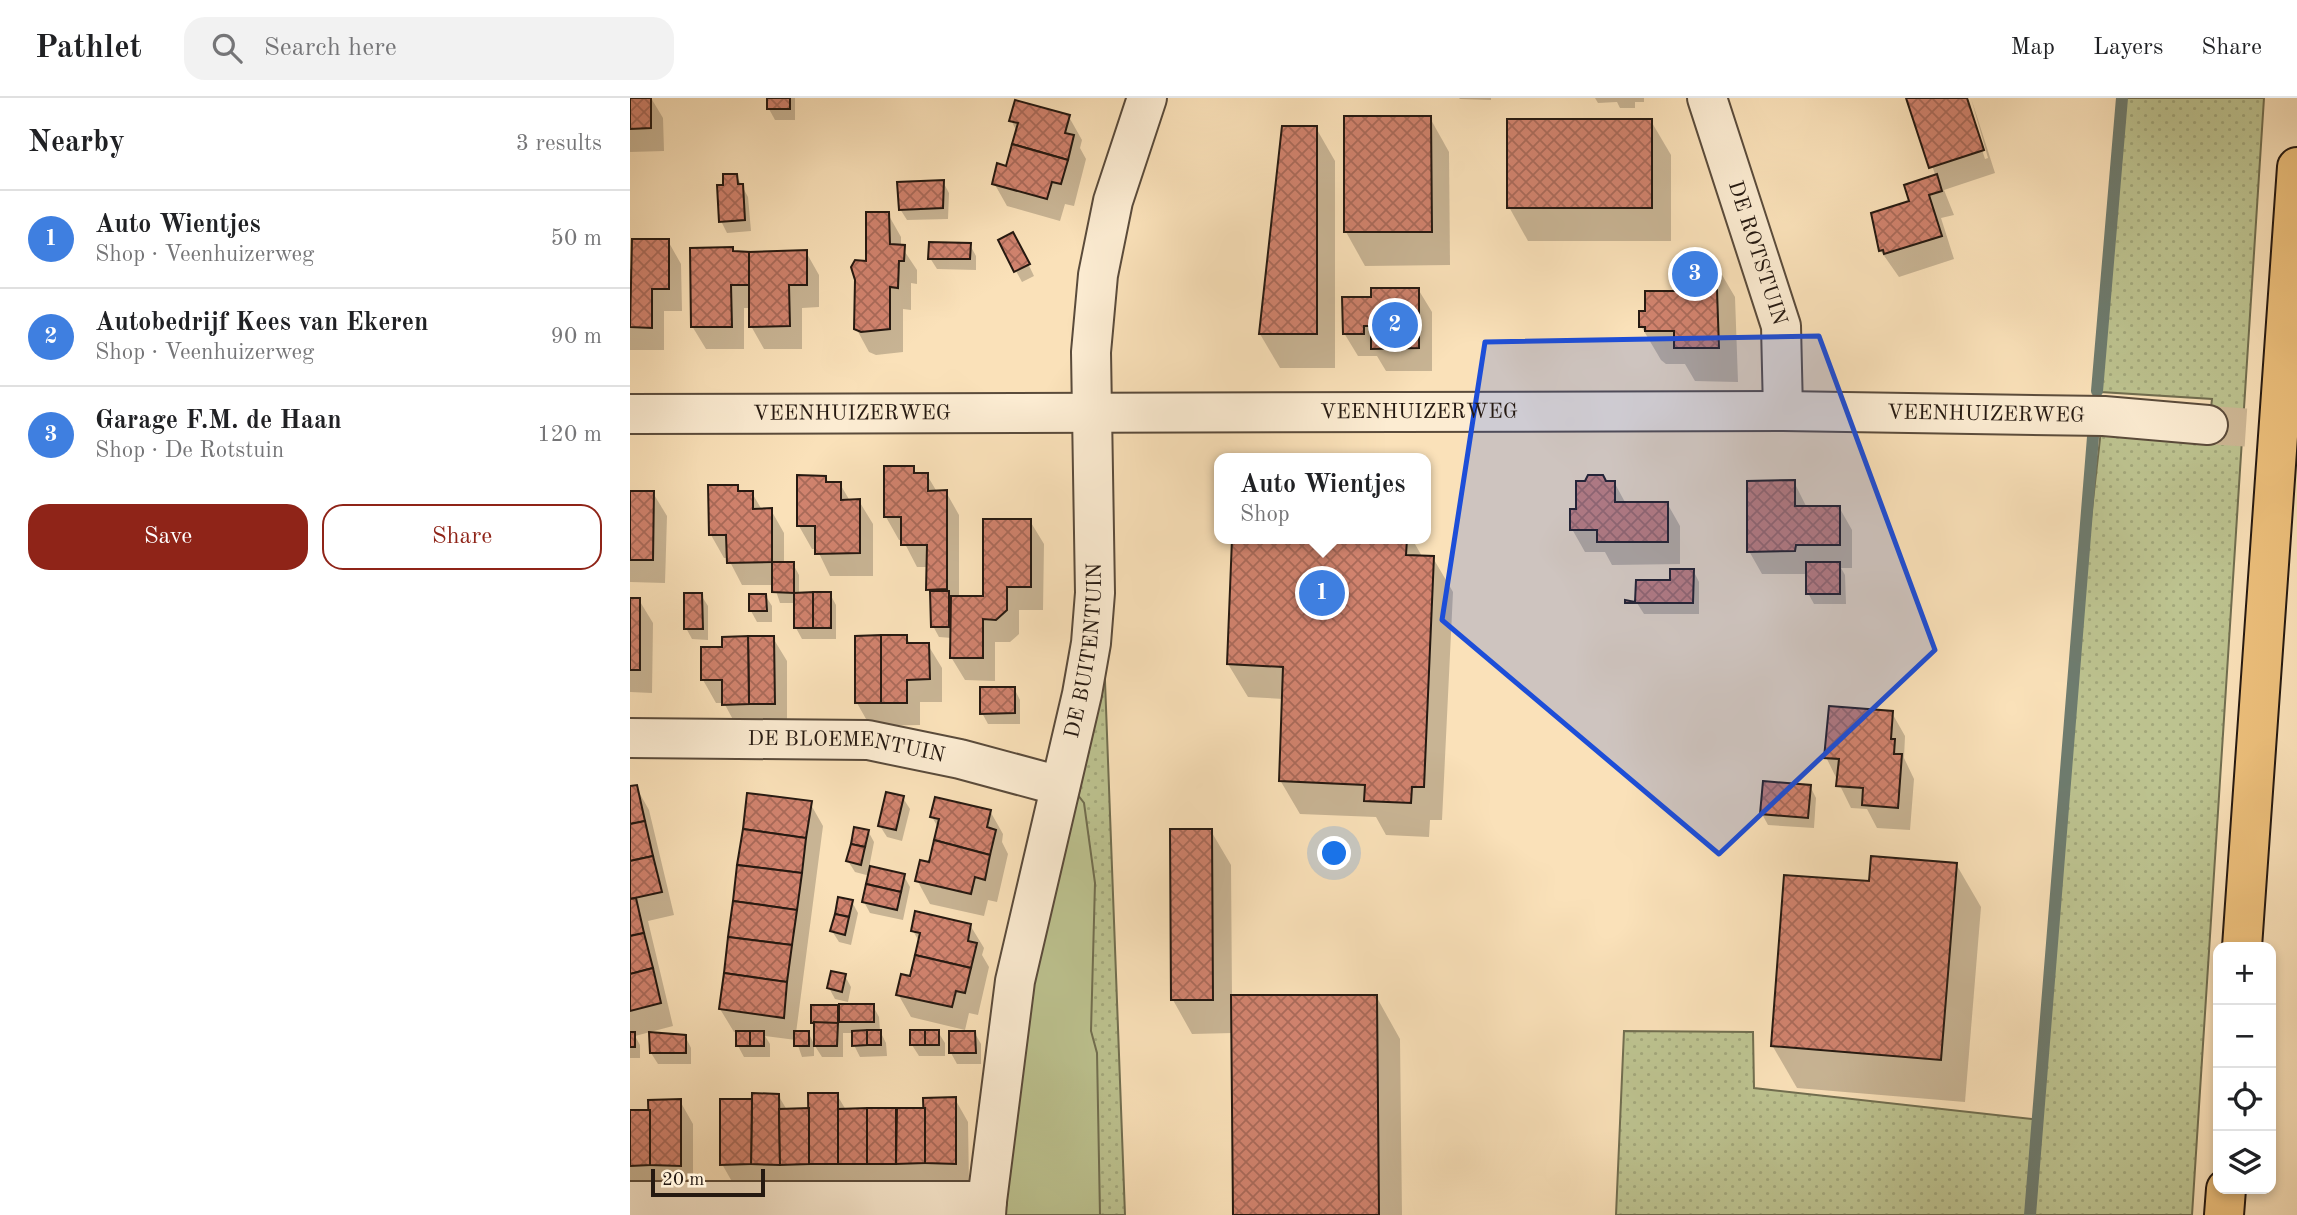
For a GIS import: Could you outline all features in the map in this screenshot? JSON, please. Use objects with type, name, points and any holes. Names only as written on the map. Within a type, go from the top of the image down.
[{"type":"highway","points":[[2242,942],[2297,167]]},
{"type":"highway","points":[[2224,1215],[2226,1194]]},
{"type":"street","name":"DE BUITENTUIN","points":[[986,1208],[1015,981],[1082,694],[1091,642],[1095,593],[1091,352],[1101,252],[1120,179],[1147,98]]},
{"type":"street","name":"DE ROTSTUIN","points":[[1707,98],[1781,326],[1783,411]]},
{"type":"street","name":"VEENHUIZERWEG","points":[[630,414],[1783,411],[2104,416],[2208,425]]},
{"type":"street","name":"DE BLOEMENTUIN","points":[[630,738],[868,740],[960,759],[1060,786]]},
{"type":"street","points":[[630,1201],[986,1208]]},
{"type":"highlighted area","points":[[1819,336],[1935,650],[1719,854],[1442,620],[1485,342]]},
{"type":"green space","points":[[2125,98],[2264,98],[2192,1215],[1616,1215],[1624,1031],[1753,1032],[1754,1088],[2041,1120],[2084,580],[2101,430],[2207,444],[2212,399],[2101,392]]},
{"type":"green space","points":[[1104,654],[1125,1215],[1001,1215]]},
{"type":"green space","points":[[1074,790],[1084,803],[1095,883],[1091,1031],[1097,1053],[1100,1215],[999,1215],[1013,1067]]},
{"type":"building","points":[[630,98],[651,98],[651,128],[630,129]]},
{"type":"building","points":[[767,98],[790,98],[790,109],[767,109]]},
{"type":"building","points":[[1906,98],[1967,98],[1984,150],[1929,168]]},
{"type":"building","points":[[1015,100],[1070,115],[1065,133],[1074,135],[1068,160],[1012,144],[1018,123],[1009,121]]},
{"type":"building","points":[[1344,116],[1431,116],[1432,232],[1344,232]]},
{"type":"building","points":[[1507,119],[1652,119],[1652,208],[1507,208]]},
{"type":"building","points":[[1282,126],[1317,126],[1317,334],[1259,334]]},
{"type":"building","points":[[1012,144],[1068,160],[1061,184],[1052,182],[1047,199],[992,184],[997,163],[1006,166]]},
{"type":"building","points":[[723,174],[737,174],[738,184],[743,184],[745,220],[719,222],[717,185],[723,185]]},
{"type":"building","points":[[1937,174],[1942,191],[1929,195],[1942,236],[1884,254],[1883,250],[1879,251],[1871,213],[1909,201],[1904,185]]},
{"type":"building","points":[[944,180],[943,208],[899,210],[897,182]]},
{"type":"building","points":[[866,212],[889,212],[890,244],[905,245],[904,261],[899,261],[898,288],[890,287],[890,329],[861,332],[854,329],[855,280],[851,267],[855,260],[866,261]]},
{"type":"building","points":[[1013,232],[1030,264],[1014,272],[998,240]]},
{"type":"building","points":[[632,239],[669,239],[669,289],[652,289],[652,328],[630,327]]},
{"type":"building","points":[[929,242],[971,243],[970,259],[928,259]]},
{"type":"building","points":[[733,247],[733,251],[750,252],[750,285],[731,285],[732,327],[691,327],[690,248]]},
{"type":"building","points":[[807,250],[807,285],[789,285],[790,326],[749,327],[749,252]]},
{"type":"building","points":[[1676,261],[1716,261],[1719,348],[1674,348],[1674,331],[1645,331],[1645,327],[1639,327],[1639,311],[1645,311],[1645,291],[1674,291]]},
{"type":"building","points":[[1371,288],[1419,288],[1419,348],[1371,349],[1371,326],[1364,326],[1364,334],[1343,334],[1342,297],[1371,297]]},
{"type":"building","points":[[884,466],[914,466],[914,473],[928,473],[928,491],[947,490],[947,589],[926,590],[927,545],[901,545],[901,517],[884,517]]},
{"type":"building","points":[[797,475],[826,476],[826,482],[841,482],[841,500],[860,499],[860,553],[815,554],[815,526],[797,526]]},
{"type":"building","points":[[1588,475],[1603,475],[1606,481],[1615,481],[1615,502],[1668,502],[1668,542],[1597,542],[1597,530],[1570,530],[1570,509],[1576,509],[1576,481],[1585,481]]},
{"type":"building","points":[[1795,480],[1795,506],[1840,506],[1840,545],[1796,545],[1795,551],[1747,552],[1747,481]]},
{"type":"building","points":[[708,485],[738,485],[738,491],[753,491],[753,509],[772,508],[772,562],[727,563],[726,535],[709,535]]},
{"type":"building","points":[[630,491],[654,491],[653,560],[630,560]]},
{"type":"building","points":[[983,519],[1031,519],[1031,587],[1007,587],[1007,610],[996,620],[983,619],[983,658],[950,658],[951,596],[983,596]]},
{"type":"building","points":[[1232,544],[1407,544],[1406,555],[1434,556],[1424,787],[1412,787],[1411,803],[1364,801],[1365,785],[1279,781],[1283,667],[1227,664]]},
{"type":"building","points":[[772,562],[794,562],[794,593],[772,592]]},
{"type":"building","points":[[1806,562],[1840,562],[1840,594],[1806,594]]},
{"type":"building","points":[[1670,569],[1694,569],[1693,603],[1625,603],[1625,600],[1635,602],[1636,580],[1670,580]]},
{"type":"building","points":[[930,591],[949,591],[949,627],[931,627]]},
{"type":"building","points":[[813,592],[813,628],[794,628],[794,593]]},
{"type":"building","points":[[813,592],[831,592],[831,628],[813,628]]},
{"type":"building","points":[[684,593],[702,593],[703,629],[684,629]]},
{"type":"building","points":[[749,594],[766,594],[767,611],[749,611]]},
{"type":"building","points":[[630,598],[640,598],[640,670],[630,670]]},
{"type":"building","points":[[881,635],[881,703],[855,703],[855,636]]},
{"type":"building","points":[[881,635],[907,635],[907,643],[929,643],[930,679],[907,680],[907,703],[881,703]]},
{"type":"building","points":[[748,636],[774,636],[775,704],[749,704]]},
{"type":"building","points":[[748,636],[749,704],[722,705],[722,680],[701,680],[701,647],[722,647],[722,637]]},
{"type":"building","points":[[980,687],[1015,687],[1015,713],[980,714]]},
{"type":"building","points":[[1829,706],[1893,711],[1891,739],[1895,739],[1894,754],[1902,754],[1898,808],[1862,805],[1863,788],[1836,786],[1839,759],[1824,758]]},
{"type":"building","points":[[1763,781],[1811,785],[1808,818],[1760,814]]},
{"type":"building","points":[[637,785],[645,821],[630,824],[630,786]]},
{"type":"building","points":[[886,792],[904,796],[896,830],[878,826]]},
{"type":"building","points":[[747,793],[812,801],[806,838],[743,829]]},
{"type":"building","points":[[935,797],[991,810],[987,827],[996,830],[990,855],[934,840],[939,819],[930,817]]},
{"type":"building","points":[[645,821],[653,856],[630,861],[630,824]]},
{"type":"building","points":[[854,827],[869,830],[865,847],[851,844]]},
{"type":"building","points":[[743,829],[806,838],[802,873],[737,865]]},
{"type":"building","points":[[1170,829],[1212,829],[1213,1000],[1171,1000]]},
{"type":"building","points":[[934,840],[990,855],[985,880],[975,877],[971,894],[915,881],[920,860],[929,862]]},
{"type":"building","points":[[851,844],[865,847],[861,865],[846,861]]},
{"type":"building","points":[[653,856],[662,892],[630,899],[630,861]]},
{"type":"building","points":[[1871,856],[1957,863],[1941,1060],[1771,1046],[1784,875],[1869,881]]},
{"type":"building","points":[[737,865],[802,873],[797,910],[733,901]]},
{"type":"building","points":[[870,866],[905,874],[901,892],[866,884]]},
{"type":"building","points":[[866,884],[901,892],[897,910],[862,902]]},
{"type":"building","points":[[838,897],[853,900],[849,917],[835,914]]},
{"type":"building","points":[[636,898],[644,933],[630,936],[630,899]]},
{"type":"building","points":[[733,901],[797,910],[792,945],[728,937]]},
{"type":"building","points":[[915,911],[971,924],[968,941],[977,943],[971,968],[915,955],[920,933],[911,931]]},
{"type":"building","points":[[835,914],[849,917],[845,935],[830,931]]},
{"type":"building","points":[[644,933],[653,968],[630,974],[630,936]]},
{"type":"building","points":[[728,937],[792,945],[787,982],[724,973]]},
{"type":"building","points":[[915,955],[971,968],[965,993],[956,991],[952,1007],[896,995],[901,974],[910,976]]},
{"type":"building","points":[[653,968],[661,1003],[630,1011],[630,974]]},
{"type":"building","points":[[831,971],[846,974],[842,992],[827,988]]},
{"type":"building","points":[[724,973],[787,982],[784,1018],[719,1009]]},
{"type":"building","points":[[1231,995],[1377,995],[1379,1215],[1233,1215]]},
{"type":"building","points":[[839,1004],[874,1004],[874,1022],[839,1022]]},
{"type":"building","points":[[811,1005],[838,1005],[838,1023],[811,1023]]},
{"type":"building","points":[[814,1022],[838,1023],[837,1046],[814,1046]]},
{"type":"building","points":[[867,1030],[867,1045],[852,1046],[852,1031]]},
{"type":"building","points":[[867,1030],[881,1030],[881,1045],[867,1045]]},
{"type":"building","points":[[910,1030],[925,1030],[925,1045],[910,1045]]},
{"type":"building","points":[[925,1030],[939,1030],[939,1045],[925,1045]]},
{"type":"building","points":[[736,1031],[750,1031],[750,1046],[736,1046]]},
{"type":"building","points":[[750,1031],[764,1031],[764,1046],[750,1046]]},
{"type":"building","points":[[794,1031],[809,1031],[809,1046],[794,1046]]},
{"type":"building","points":[[949,1031],[975,1031],[976,1053],[949,1053]]},
{"type":"building","points":[[630,1032],[635,1032],[635,1047],[630,1047]]},
{"type":"building","points":[[649,1032],[686,1035],[686,1053],[650,1053]]},
{"type":"building","points":[[752,1093],[779,1094],[780,1165],[751,1164]]},
{"type":"building","points":[[808,1093],[838,1093],[838,1164],[809,1164]]},
{"type":"building","points":[[956,1097],[956,1164],[925,1163],[923,1098]]},
{"type":"building","points":[[681,1099],[681,1166],[650,1165],[648,1100]]},
{"type":"building","points":[[720,1099],[752,1099],[751,1164],[720,1165]]},
{"type":"building","points":[[809,1108],[809,1164],[780,1165],[779,1109]]},
{"type":"building","points":[[867,1108],[867,1164],[838,1164],[838,1109]]},
{"type":"building","points":[[867,1108],[896,1108],[896,1164],[867,1164]]},
{"type":"building","points":[[897,1108],[925,1108],[925,1163],[896,1164]]},
{"type":"building","points":[[630,1110],[650,1110],[650,1165],[630,1166]]},
{"type":"waterway","points":[[2097,391],[2122,98]]},
{"type":"waterway","points":[[2030,1215],[2093,437]]},
{"type":"tunnel","points":[[2208,425],[2297,431]]},
{"type":"place","name":"Garage F.M. de Haan","points":[[1695,274]]},
{"type":"place","name":"Autobedrijf Kees van Ekeren","points":[[1395,325]]},
{"type":"place","name":"Auto Wientjes","points":[[1322,593]]}]
